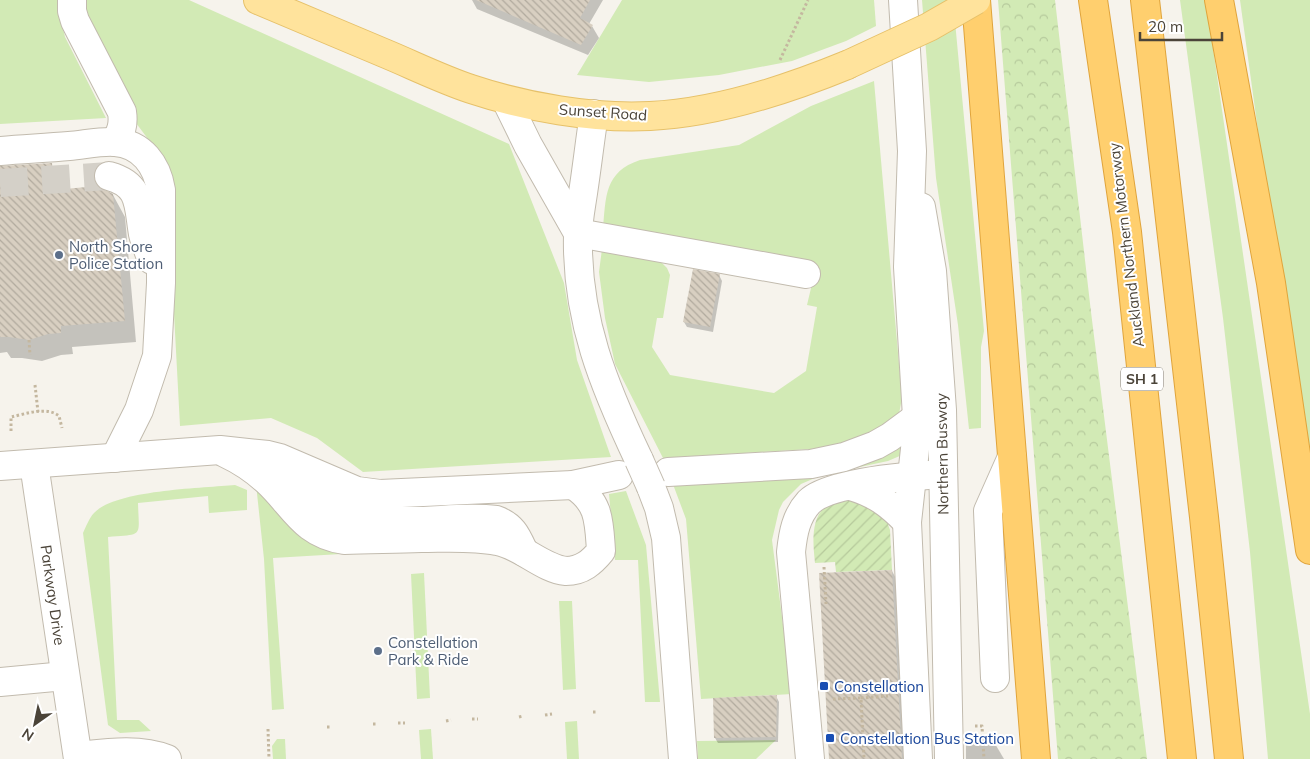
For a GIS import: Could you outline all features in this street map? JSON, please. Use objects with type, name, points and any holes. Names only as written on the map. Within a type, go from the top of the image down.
[{"type":"highway","points":[[976,0],[1036,759]]},
{"type":"highway","name":"Auckland Northern Motorway","points":[[1093,0],[1127,232],[1182,759]]},
{"type":"highway","points":[[1145,0],[1204,516],[1229,759]]},
{"type":"highway","points":[[1219,0],[1271,282],[1310,550]]},
{"type":"main road","name":"Sunset Road","points":[[258,0],[434,75],[506,100],[543,108],[611,116],[651,116],[709,108],[772,93],[863,59],[929,27],[976,0]]},
{"type":"street","points":[[72,0],[72,11],[75,21],[122,112],[122,129],[114,142]]},
{"type":"street","name":"Northern Busway","points":[[903,0],[912,151],[908,266],[917,417],[906,522],[918,759]]},
{"type":"street","points":[[506,100],[528,146],[578,233],[806,274]]},
{"type":"street","points":[[594,114],[578,233],[582,293],[592,345],[614,406],[629,468]]},
{"type":"street","points":[[0,151],[114,142],[134,148],[143,154],[155,167],[161,190],[161,282],[157,356],[139,410],[115,458]]},
{"type":"street","name":"Northern Busway","points":[[912,151],[932,270],[942,410],[949,759]]},
{"type":"street","points":[[109,176],[125,182],[132,187],[136,194],[143,237],[161,282]]},
{"type":"street","points":[[0,466],[220,450],[274,456],[357,490],[380,494],[573,485],[629,468],[659,480],[811,464],[844,457],[876,445],[917,417]]},
{"type":"street","points":[[220,450],[250,457],[268,464],[292,481],[326,515],[339,525],[366,539],[450,537],[497,541],[511,545],[557,569],[566,570],[585,567],[601,551],[599,520],[596,510],[586,494],[573,485]]},
{"type":"street","points":[[995,678],[988,511],[1012,457]]},
{"type":"street","name":"Parkway Drive","points":[[34,464],[78,757]]},
{"type":"street","points":[[306,470],[340,498],[371,514],[401,521],[488,519],[506,523],[514,531],[524,552]]},
{"type":"street","points":[[810,759],[791,552],[793,535],[802,510],[820,494],[851,486],[911,476],[942,474]]},
{"type":"street","points":[[659,480],[659,508],[666,538],[683,759]]},
{"type":"street","points":[[851,486],[866,490],[878,497],[893,507],[906,522]]},
{"type":"street","points":[[0,682],[65,676]]},
{"type":"street","points":[[78,757],[121,752],[142,753],[167,759]]},
{"type":"path","points":[[780,60],[808,0]]},
{"type":"path","points":[[29,340],[30,355]]},
{"type":"path","points":[[35,385],[38,412]]},
{"type":"path","points":[[11,431],[11,417],[52,411],[60,416],[62,428]]},
{"type":"path","points":[[831,699],[894,696]]},
{"type":"path","points":[[861,698],[864,759]]},
{"type":"path","points":[[545,715],[552,714]]},
{"type":"path","points":[[472,719],[478,719]]},
{"type":"path","points":[[398,723],[405,723]]},
{"type":"path","points":[[268,730],[269,759]]},
{"type":"green space","points":[[0,0],[57,0],[65,37],[106,118],[0,124]]},
{"type":"green space","points":[[87,0],[189,0],[509,144],[564,283],[577,360],[611,457],[363,472],[317,438],[271,418],[180,426],[166,163],[133,119],[84,12]]},
{"type":"green space","points":[[622,0],[874,0],[876,26],[846,41],[792,61],[719,75],[649,82],[577,75]]},
{"type":"green space","points":[[922,0],[953,0],[984,331],[981,347],[981,428],[969,429],[958,325],[936,178]]},
{"type":"green space","points":[[998,0],[1055,0],[1091,312],[1147,759],[1058,759]]},
{"type":"green space","points":[[1180,0],[1206,0],[1310,714],[1310,759],[1268,759],[1250,552],[1223,318]]},
{"type":"green space","points":[[1240,0],[1310,0],[1310,508]]},
{"type":"green space","points":[[874,81],[902,398],[899,414],[888,425],[839,444],[811,449],[663,458],[615,364],[605,318],[599,272],[602,249],[658,259],[667,268],[670,275],[663,318],[657,318],[652,347],[670,375],[774,393],[806,371],[817,307],[807,305],[816,267],[603,229],[607,196],[613,179],[619,171],[640,160],[739,145],[811,106]]},
{"type":"green space","points":[[900,439],[902,455],[888,461],[822,475],[801,484],[783,502],[779,510],[772,540],[792,694],[701,699],[686,519],[671,479]]},
{"type":"green space","points":[[256,484],[426,549],[273,558],[284,709],[272,710],[264,559]]},
{"type":"green space","points":[[235,485],[247,490],[247,510],[209,513],[208,496],[138,503],[139,523],[137,532],[108,537],[117,720],[139,720],[151,731],[120,733],[108,725],[83,533],[86,525],[94,513],[105,505],[120,499],[182,489]]},
{"type":"green space","points":[[626,491],[646,545],[660,702],[645,702],[638,560],[615,560],[609,494]]},
{"type":"green space","points":[[853,496],[886,519],[890,530],[892,570],[836,572],[835,562],[815,563],[813,538],[816,520],[825,507],[838,500]]},
{"type":"green space","points":[[424,573],[430,698],[417,699],[411,574]]},
{"type":"green space","points":[[559,601],[572,601],[576,689],[563,690]]},
{"type":"green space","points":[[577,721],[579,759],[567,759],[565,722]]},
{"type":"green space","points":[[431,729],[433,759],[421,759],[419,730]]},
{"type":"green space","points":[[277,739],[285,739],[286,759],[273,759],[272,746]]},
{"type":"green space","points":[[776,740],[756,759],[698,759],[697,741]]},
{"type":"building","points":[[476,0],[590,0],[580,18],[593,25],[581,45]]},
{"type":"building","name":"North Shore Police Station","points":[[52,163],[54,190],[97,186],[113,194],[125,321],[61,326],[61,333],[48,334],[29,340],[0,337],[0,166]]},
{"type":"building","points":[[693,269],[720,274],[710,327],[683,322]]},
{"type":"building","points":[[892,570],[902,759],[829,759],[819,573]]},
{"type":"building","points":[[777,695],[776,737],[714,738],[713,698]]},
{"type":"tunnel","points":[[0,183],[109,176]]},
{"type":"place","name":"North Shore Police Station","points":[[59,255]]},
{"type":"place","name":"Constellation Park & Ride","points":[[378,651]]},
{"type":"place","name":"Constellation","points":[[824,686]]},
{"type":"place","name":"Constellation Bus Station","points":[[830,738]]}]
